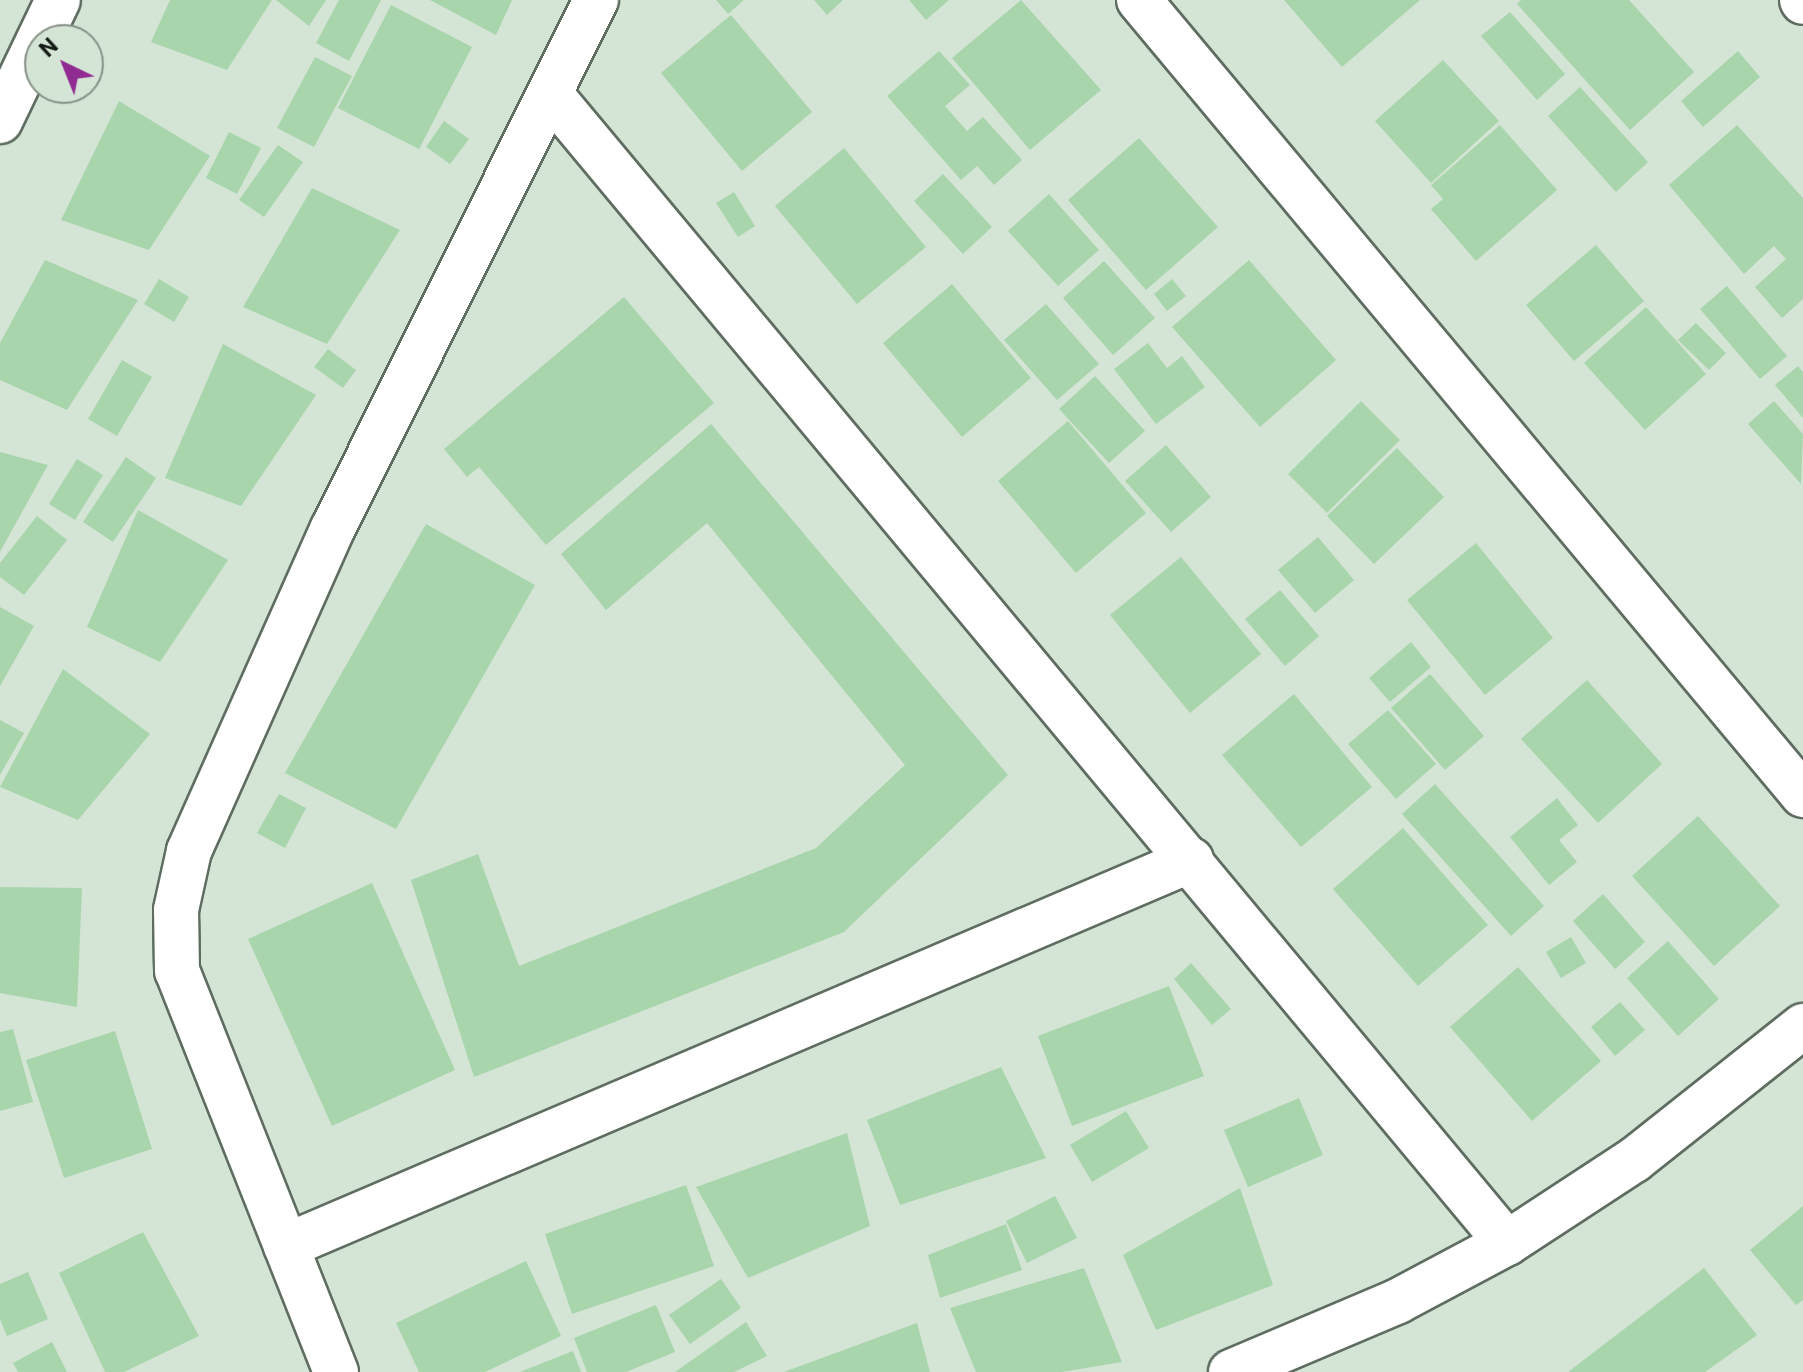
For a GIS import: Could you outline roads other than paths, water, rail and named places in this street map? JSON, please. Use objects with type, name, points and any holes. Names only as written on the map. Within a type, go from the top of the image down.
[{"type":"street","points":[[0,121],[58,0]]},
{"type":"street","points":[[336,1372],[177,971],[176,910],[189,851],[333,528],[596,0]]},
{"type":"street","points":[[1139,0],[1803,795]]},
{"type":"street","points":[[551,95],[1507,1243]]},
{"type":"street","points":[[286,1246],[1191,860]]},
{"type":"street","points":[[1231,1372],[1398,1301],[1507,1243],[1634,1160],[1803,1026]]}]
